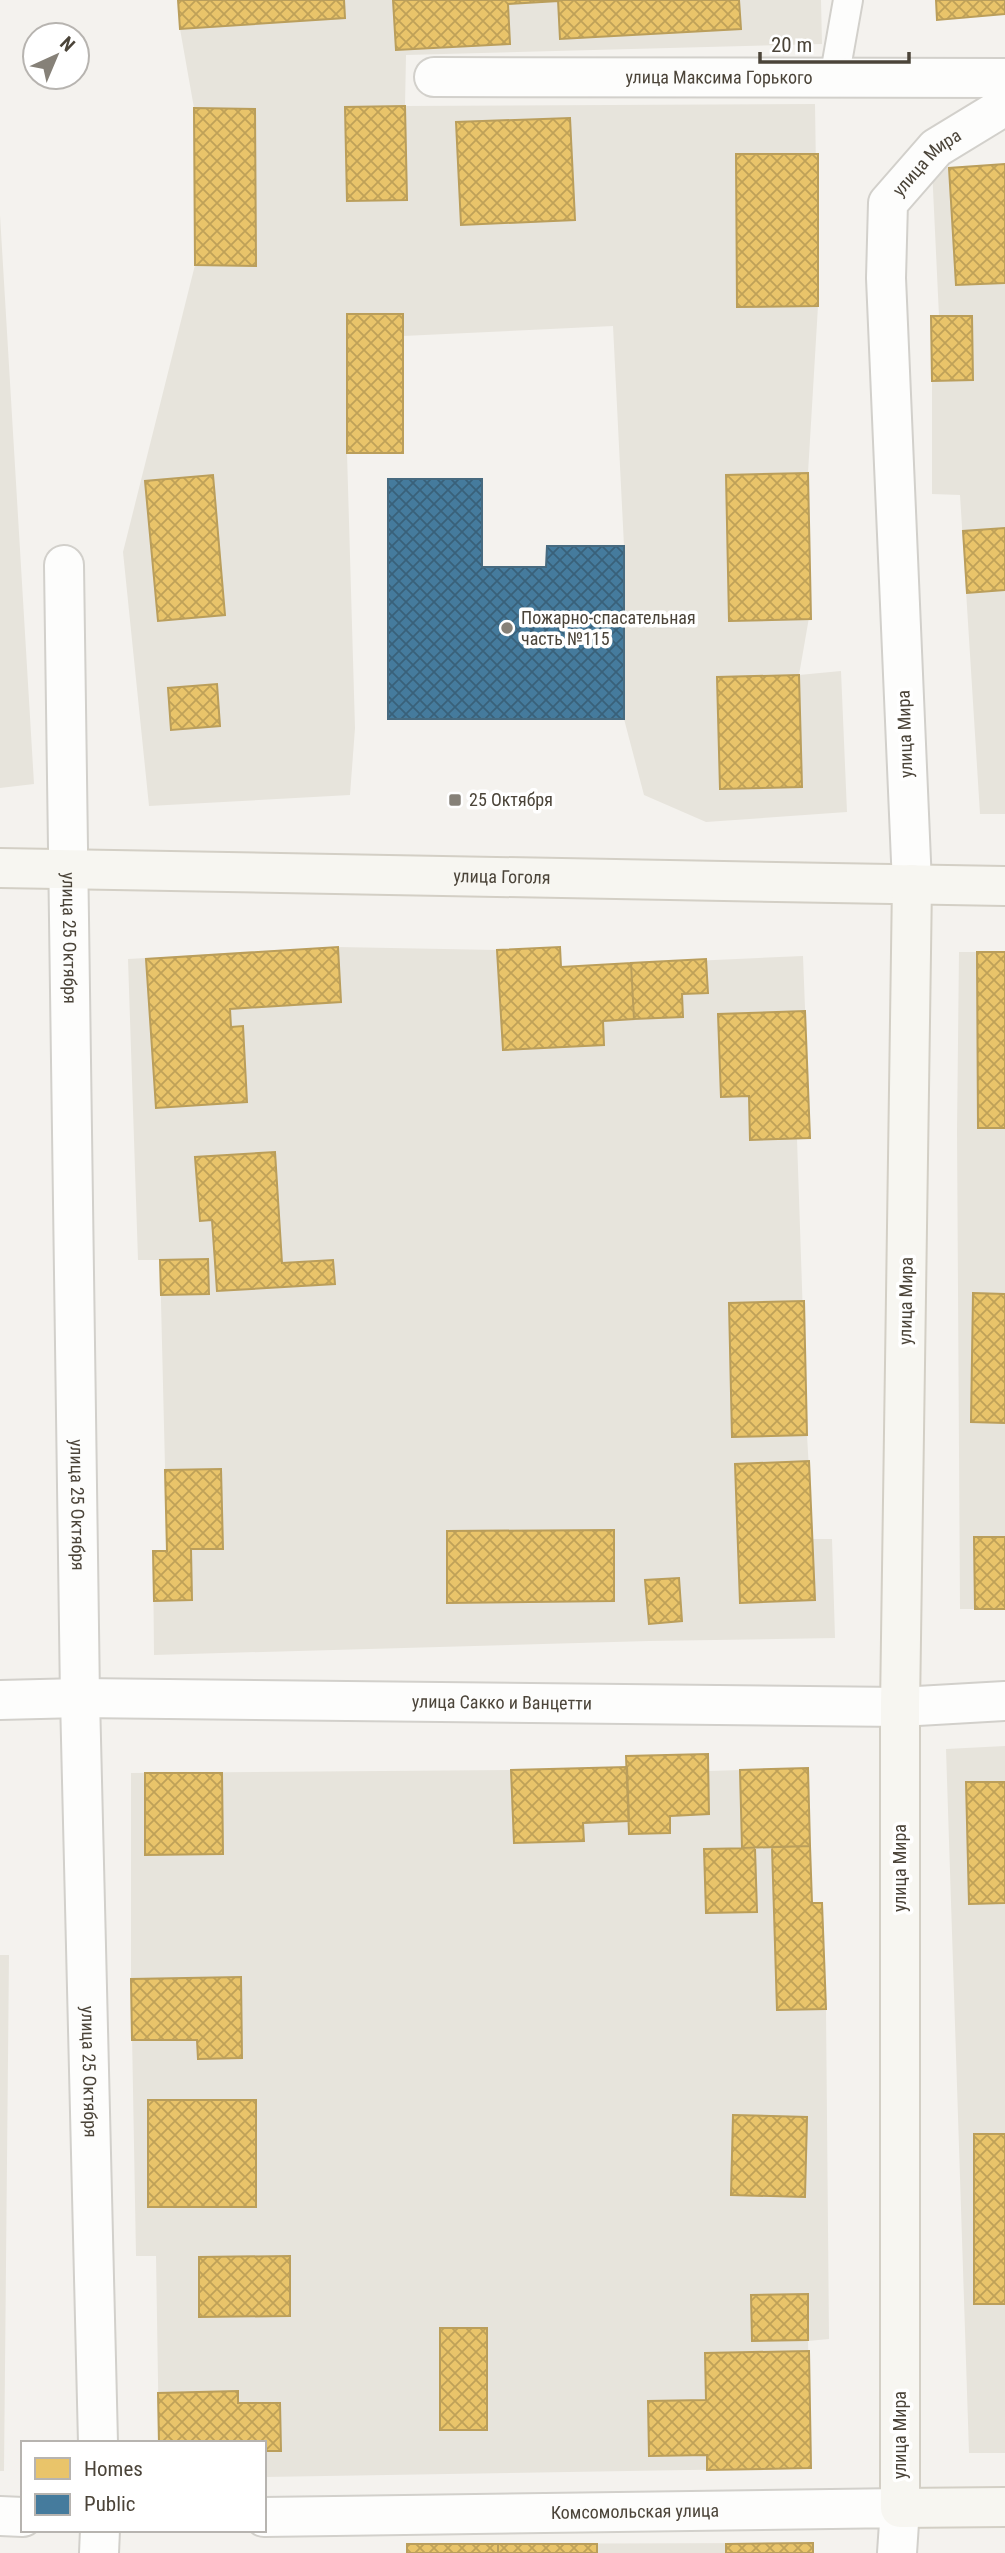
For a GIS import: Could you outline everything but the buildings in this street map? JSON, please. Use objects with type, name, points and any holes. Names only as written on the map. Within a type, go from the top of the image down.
[{"type":"main road","name":"улица Гоголя","points":[[0,867],[1005,886]]},
{"type":"main road","name":"улица Мира","points":[[900,2508],[900,1707],[912,884]]},
{"type":"main road","name":"Комсомольская улица","points":[[900,2508],[1005,2507]]},
{"type":"street","name":"улица Максима Горького","points":[[434,77],[1005,78]]},
{"type":"street","name":"улица Мира","points":[[912,884],[886,278],[888,203],[936,148],[1005,106]]},
{"type":"street","name":"улица 25 Октября","points":[[64,565],[80,1698],[98,2441]]},
{"type":"street","name":"улица Сакко и Ванцетти","points":[[0,1700],[80,1698],[900,1707],[1005,1702]]},
{"type":"street","name":"улица Мира","points":[[897,2553],[900,2508]]},
{"type":"street","name":"Комсомольская улица","points":[[266,2517],[900,2508]]},
{"type":"street","points":[[0,2516],[21,2516]]},
{"type":"street","points":[[99,2553],[100,2532]]},
{"type":"lane","points":[[834,79],[848,0]]},
{"type":"shaded area","points":[[178,0],[821,0],[822,44],[406,55],[405,106],[815,104],[818,306],[808,473],[811,606],[799,675],[841,671],[847,812],[706,822],[644,795],[624,719],[624,546],[613,326],[403,336],[403,314],[347,314],[347,453],[355,728],[350,795],[149,806],[123,552],[195,265],[194,108],[180,29]]},
{"type":"shaded area","points":[[1005,164],[1005,814],[980,814],[960,495],[932,494],[932,381],[939,316],[932,168]]},
{"type":"shaded area","points":[[0,215],[34,784],[0,788]]},
{"type":"shaded area","points":[[338,947],[497,950],[561,967],[803,956],[810,1138],[797,1139],[807,1435],[813,1539],[832,1539],[835,1638],[154,1655],[153,1551],[167,1550],[160,1260],[138,1260],[128,959]]},
{"type":"shaded area","points":[[959,952],[1005,952],[1005,1609],[960,1609],[957,1131]]},
{"type":"shaded area","points":[[1005,1746],[1005,2453],[969,2453],[946,1749]]},
{"type":"shaded area","points":[[708,1754],[709,1771],[808,1768],[812,1903],[822,1903],[826,2009],[829,2339],[808,2341],[811,2468],[266,2477],[266,2441],[159,2441],[156,2256],[136,2256],[131,1979],[131,1773],[626,1767],[626,1756]]},
{"type":"shaded area","points":[[0,1955],[9,1955],[4,2471],[0,2471]]},
{"type":"shaded area","points":[[813,2543],[813,2553],[407,2553],[407,2544]]},
{"type":"place","name":"Пожарно-спасательная часть №115","points":[[507,628]]},
{"type":"place","name":"25 Октября","points":[[455,800]]}]
